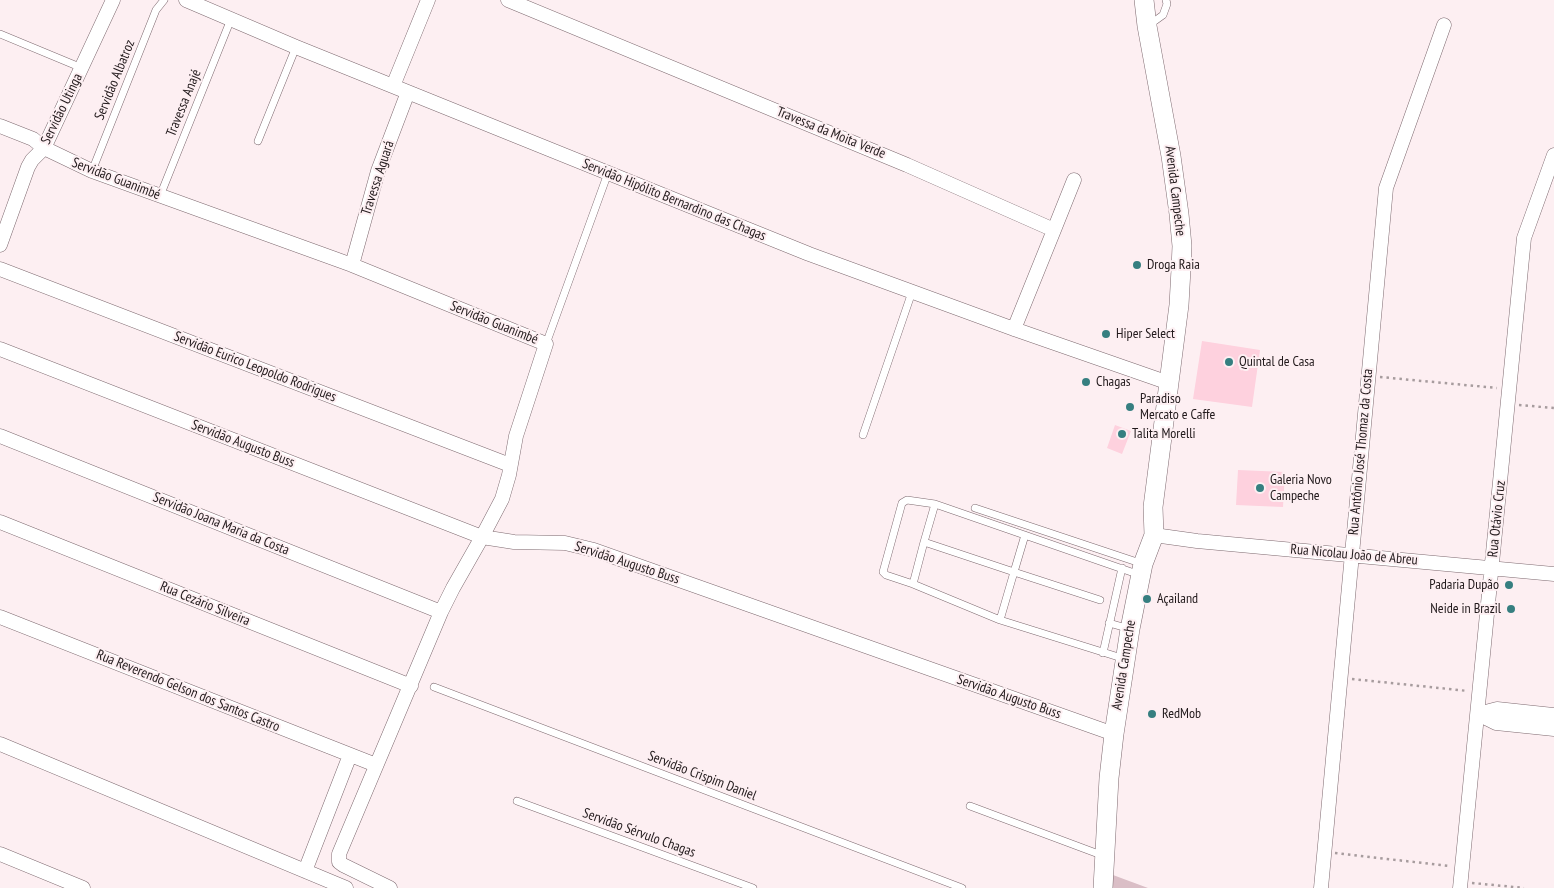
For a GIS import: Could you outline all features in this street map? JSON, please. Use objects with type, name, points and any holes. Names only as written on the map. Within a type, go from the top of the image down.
[{"type":"main road","name":"Avenida Campeche","points":[[1103,888],[1109,778],[1114,734],[1130,629],[1142,569],[1154,535],[1153,507],[1179,305],[1182,246],[1171,156],[1144,0]]},
{"type":"street","name":"Servidão Utinga","points":[[0,245],[28,167],[44,148],[113,0]]},
{"type":"street","name":"Servidão Hipólito Bernardino das Chagas","points":[[186,0],[296,47],[809,254],[1169,384]]},
{"type":"street","points":[[393,86],[428,0]]},
{"type":"street","name":"Travessa da Moita Verde","points":[[508,0],[907,164],[1054,230]]},
{"type":"street","name":"Rua Antônio José Thomaz da Costa","points":[[1320,888],[1386,188],[1444,25]]},
{"type":"street","name":"Travessa Aguará","points":[[352,266],[376,178],[408,92]]},
{"type":"street","name":"Servidão Guanimbé","points":[[0,126],[33,139],[44,148],[92,172],[352,266],[546,344],[516,436],[509,475],[502,499],[453,588],[442,612],[338,858],[343,865],[390,888]]},
{"type":"street","name":"Rua Otávio Cruz","points":[[1461,885],[1524,238],[1554,156]]},
{"type":"street","points":[[1014,329],[1074,180]]},
{"type":"street","name":"Servidão Eurico Leopoldo Rodrigues","points":[[0,268],[510,465]]},
{"type":"street","name":"Servidão Augusto Buss","points":[[0,349],[482,537],[514,542],[565,543],[594,550],[1114,734]]},
{"type":"street","name":"Servidão Joana Maria da Costa","points":[[0,436],[442,612]]},
{"type":"street","name":"Rua Cezário Silveira","points":[[0,522],[411,686]]},
{"type":"street","name":"Rua Nicolau João de Abreu","points":[[1154,535],[1197,541],[1554,574]]},
{"type":"street","name":"Rua Reverendo Gelson dos Santos Castro","points":[[0,617],[376,765]]},
{"type":"street","points":[[1478,714],[1497,709],[1554,715]]},
{"type":"street","points":[[1478,714],[1496,723],[1554,728]]},
{"type":"street","points":[[0,744],[346,888]]},
{"type":"street","points":[[305,871],[350,755]]},
{"type":"street","points":[[0,854],[83,888]]},
{"type":"lane","name":"Servidão Albatroz","points":[[92,172],[156,10],[164,0]]},
{"type":"lane","points":[[1147,26],[1163,15],[1167,4],[1166,0]]},
{"type":"lane","name":"Travessa Anajé","points":[[160,196],[231,19]]},
{"type":"lane","points":[[0,34],[82,68]]},
{"type":"lane","points":[[258,141],[296,47]]},
{"type":"lane","points":[[546,344],[608,173]]},
{"type":"lane","points":[[863,435],[912,292]]},
{"type":"lane","points":[[1125,659],[1000,620],[913,584],[886,575],[883,572],[902,503],[907,500],[935,504],[1122,568],[1142,569]]},
{"type":"lane","points":[[913,584],[935,504]]},
{"type":"lane","points":[[975,508],[1142,569]]},
{"type":"lane","points":[[1000,620],[1025,535]]},
{"type":"lane","points":[[924,542],[1100,600]]},
{"type":"lane","points":[[1103,653],[1122,568]]},
{"type":"lane","points":[[1109,623],[1130,629]]},
{"type":"lane","name":"Servidão Crispim Daniel","points":[[434,687],[962,888]]},
{"type":"lane","name":"Servidão Sérvulo Chagas","points":[[517,801],[753,888]]},
{"type":"lane","points":[[970,806],[1105,856]]},
{"type":"path","points":[[1369,376],[1509,389]]},
{"type":"path","points":[[1508,404],[1554,408]]},
{"type":"path","points":[[1340,678],[1480,692]]},
{"type":"path","points":[[1324,852],[1462,867]]},
{"type":"path","points":[[1461,885],[1524,888]]},
{"type":"shaded area","points":[[1113,875],[1148,888],[1113,888]]},
{"type":"building","name":"Quintal de Casa","points":[[1202,341],[1260,350],[1252,407],[1193,399]]},
{"type":"building","points":[[1115,425],[1131,431],[1122,454],[1107,448]]},
{"type":"building","name":"Galeria Novo Campeche","points":[[1238,470],[1285,472],[1283,507],[1236,505]]},
{"type":"place","name":"Droga Raia","points":[[1137,265]]},
{"type":"place","name":"Hiper Select","points":[[1106,334]]},
{"type":"place","name":"Quintal de Casa","points":[[1229,362]]},
{"type":"place","name":"Chagas","points":[[1086,382]]},
{"type":"place","name":"Paradiso Mercato e Caffe","points":[[1130,407]]},
{"type":"place","name":"Talita Morelli","points":[[1122,434]]},
{"type":"place","name":"Galeria Novo Campeche","points":[[1260,488]]},
{"type":"place","name":"Padaria Dupão","points":[[1509,585]]},
{"type":"place","name":"Açailand","points":[[1147,599]]},
{"type":"place","name":"Neide in Brazil","points":[[1511,609]]},
{"type":"place","name":"RedMob","points":[[1152,714]]}]
